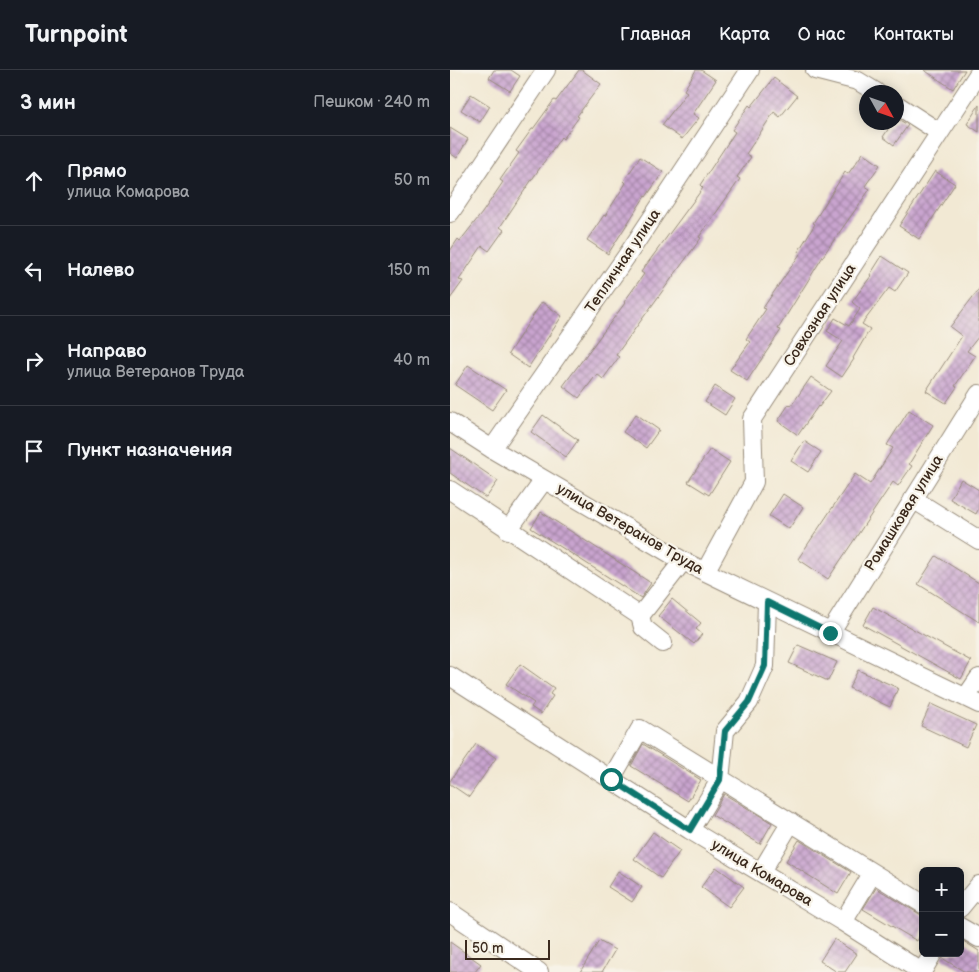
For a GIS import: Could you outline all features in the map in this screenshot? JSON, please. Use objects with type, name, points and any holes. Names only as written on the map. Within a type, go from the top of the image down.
[{"type":"street","points":[[450,212],[546,70]]},
{"type":"street","name":"Тепличная улица","points":[[492,449],[634,246],[750,70]]},
{"type":"street","points":[[816,70],[858,81],[865,85]]},
{"type":"street","name":"Совхозная улица","points":[[704,572],[754,482],[752,419],[979,72]]},
{"type":"street","points":[[904,110],[939,132]]},
{"type":"street","name":"Ромашковая улица","points":[[830,633],[978,397]]},
{"type":"street","name":"улица Ветеранов Труда","points":[[450,422],[492,449],[683,561],[972,701]]},
{"type":"street","points":[[508,530],[544,480]]},
{"type":"street","points":[[450,490],[640,616],[643,627],[663,642]]},
{"type":"street","points":[[913,499],[979,540]]},
{"type":"street","points":[[640,616],[683,561]]},
{"type":"street","points":[[690,830],[720,780],[725,731],[749,702],[765,666],[767,602]]},
{"type":"street","name":"улица Комарова","points":[[450,676],[690,830],[922,972]]},
{"type":"street","points":[[972,701],[979,678]]},
{"type":"street","points":[[611,779],[640,729],[919,902]]},
{"type":"street","points":[[761,872],[790,822]]},
{"type":"street","points":[[843,922],[872,874]]},
{"type":"street","points":[[964,903],[979,885]]},
{"type":"street","points":[[450,912],[539,972]]},
{"type":"street","points":[[964,929],[979,938]]},
{"type":"street","points":[[922,972],[931,957]]},
{"type":"building","points":[[494,70],[511,70],[520,76],[510,91],[489,78]]},
{"type":"building","points":[[579,70],[582,70],[601,84],[577,116],[579,117],[563,139],[561,137],[500,227],[504,230],[489,251],[482,246],[459,280],[463,281],[450,299],[450,251],[458,239],[460,241],[482,213],[503,182],[500,180],[519,153],[516,151]]},
{"type":"building","points":[[696,70],[701,70],[716,80],[693,114],[699,118],[682,139],[662,125],[687,92],[684,90]]},
{"type":"building","points":[[924,70],[965,70],[953,89]]},
{"type":"building","points":[[774,78],[797,96],[780,117],[774,112],[746,154],[751,157],[737,177],[740,179],[699,237],[701,238],[616,355],[619,357],[603,379],[597,374],[579,398],[563,386],[625,303],[644,274],[641,272],[703,188],[700,185],[735,132],[732,130],[749,105],[751,107]]},
{"type":"building","points":[[471,94],[490,106],[480,122],[461,110]]},
{"type":"building","points":[[979,105],[979,132],[967,124]]},
{"type":"building","points":[[904,123],[908,125],[894,145],[883,137],[888,130],[904,130]]},
{"type":"building","points":[[450,128],[468,139],[457,158],[450,153]]},
{"type":"building","points":[[863,153],[880,165],[865,186],[870,189],[827,250],[778,329],[781,330],[747,381],[730,370],[750,342],[746,339],[766,309],[763,308],[800,254],[798,252],[815,224],[813,223],[845,172],[848,174]]},
{"type":"building","points":[[640,157],[663,172],[645,196],[608,254],[587,240],[605,216],[626,183],[624,181]]},
{"type":"building","points":[[935,171],[955,184],[919,239],[899,226]]},
{"type":"building","points":[[882,256],[908,273],[895,292],[889,288],[862,324],[870,329],[842,377],[826,366],[843,341],[827,331],[835,318],[849,326],[860,309],[852,302],[871,276]]},
{"type":"building","points":[[979,289],[979,336],[967,351],[975,356],[946,403],[926,391],[962,336],[950,327]]},
{"type":"building","points":[[542,302],[562,316],[528,368],[508,354]]},
{"type":"building","points":[[468,365],[506,390],[492,410],[455,385]]},
{"type":"building","points":[[811,377],[831,391],[798,435],[778,421]]},
{"type":"building","points":[[715,386],[735,399],[725,415],[705,402]]},
{"type":"building","points":[[909,410],[933,425],[909,464],[912,466],[898,486],[893,482],[828,579],[798,559],[855,474],[870,484],[893,448],[887,445]]},
{"type":"building","points":[[636,414],[659,430],[646,448],[623,432]]},
{"type":"building","points":[[543,415],[578,440],[566,457],[531,432]]},
{"type":"building","points":[[804,441],[821,452],[808,472],[791,461]]},
{"type":"building","points":[[450,448],[498,481],[486,498],[450,473]]},
{"type":"building","points":[[710,449],[730,462],[709,495],[688,482]]},
{"type":"building","points":[[961,479],[979,490],[979,508],[976,514],[950,499]]},
{"type":"building","points":[[783,494],[803,507],[789,529],[769,516]]},
{"type":"building","points":[[541,512],[651,583],[641,598],[531,528]]},
{"type":"building","points":[[936,556],[979,583],[979,622],[918,584]]},
{"type":"building","points":[[672,599],[701,623],[696,629],[702,634],[694,644],[658,616]]},
{"type":"building","points":[[873,607],[971,661],[961,679],[863,625]]},
{"type":"building","points":[[798,645],[837,662],[828,681],[789,663]]},
{"type":"building","points":[[520,664],[554,688],[550,694],[553,696],[541,714],[531,707],[534,703],[506,684]]},
{"type":"building","points":[[858,670],[898,688],[890,707],[849,688]]},
{"type":"building","points":[[931,704],[976,725],[966,747],[921,726]]},
{"type":"building","points":[[476,744],[496,758],[469,797],[450,784],[450,781]]},
{"type":"building","points":[[643,744],[701,780],[688,801],[631,766]]},
{"type":"building","points":[[724,794],[772,823],[760,844],[712,815]]},
{"type":"building","points":[[653,832],[680,851],[661,878],[634,859]]},
{"type":"building","points":[[799,840],[851,872],[838,894],[786,861]]},
{"type":"building","points":[[716,867],[744,887],[729,907],[701,887]]},
{"type":"building","points":[[618,871],[642,887],[632,902],[608,887]]},
{"type":"building","points":[[876,888],[919,914],[919,937],[917,941],[863,909]]},
{"type":"building","points":[[834,939],[857,954],[845,972],[837,972],[820,961]]},
{"type":"building","points":[[599,941],[615,950],[602,972],[580,972]]},
{"type":"building","points":[[450,942],[481,964],[475,972],[450,972]]},
{"type":"building","points":[[964,942],[979,951],[979,972],[965,972],[942,958],[964,957]]},
{"type":"route","points":[[611,779],[690,830],[720,780],[725,731],[749,702],[765,666],[767,602],[830,633]]}]
